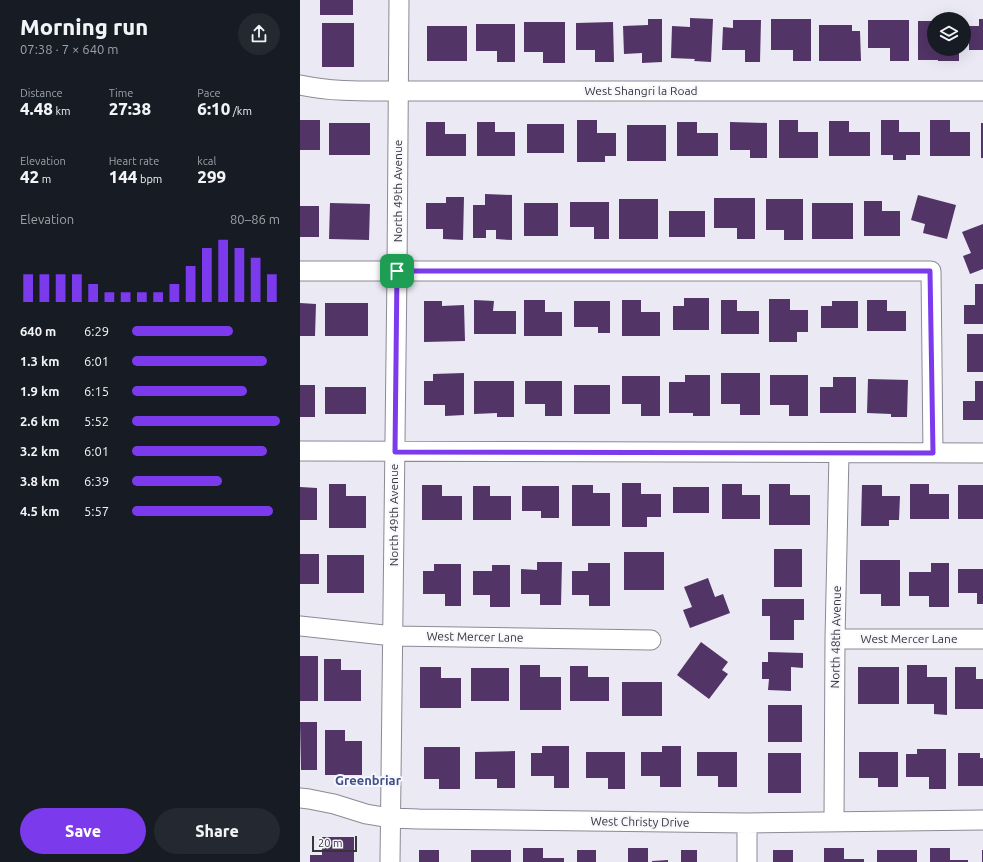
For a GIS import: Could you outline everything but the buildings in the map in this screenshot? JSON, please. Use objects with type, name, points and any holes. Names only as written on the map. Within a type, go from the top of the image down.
[{"type":"street","name":"North 49th Avenue","points":[[390,862],[399,0]]},
{"type":"street","name":"West Shangri la Road","points":[[300,85],[345,91],[398,92],[983,91]]},
{"type":"street","points":[[300,271],[930,271],[933,453]]},
{"type":"street","points":[[300,451],[983,453]]},
{"type":"street","name":"North 48th Avenue","points":[[834,821],[835,639],[840,453]]},
{"type":"street","name":"West Mercer Lane","points":[[300,626],[393,636],[651,640]]},
{"type":"street","name":"West Mercer Lane","points":[[835,639],[983,639]]},
{"type":"street","name":"West Christy Drive","points":[[300,798],[334,804],[366,814],[390,818],[419,819],[747,823],[983,820]]},
{"type":"street","points":[[747,823],[747,862]]},
{"type":"district","name":"Greenbriar","points":[[368,780]]},
{"type":"route","points":[[397,271],[930,271],[933,453],[395,452],[397,271]]}]
